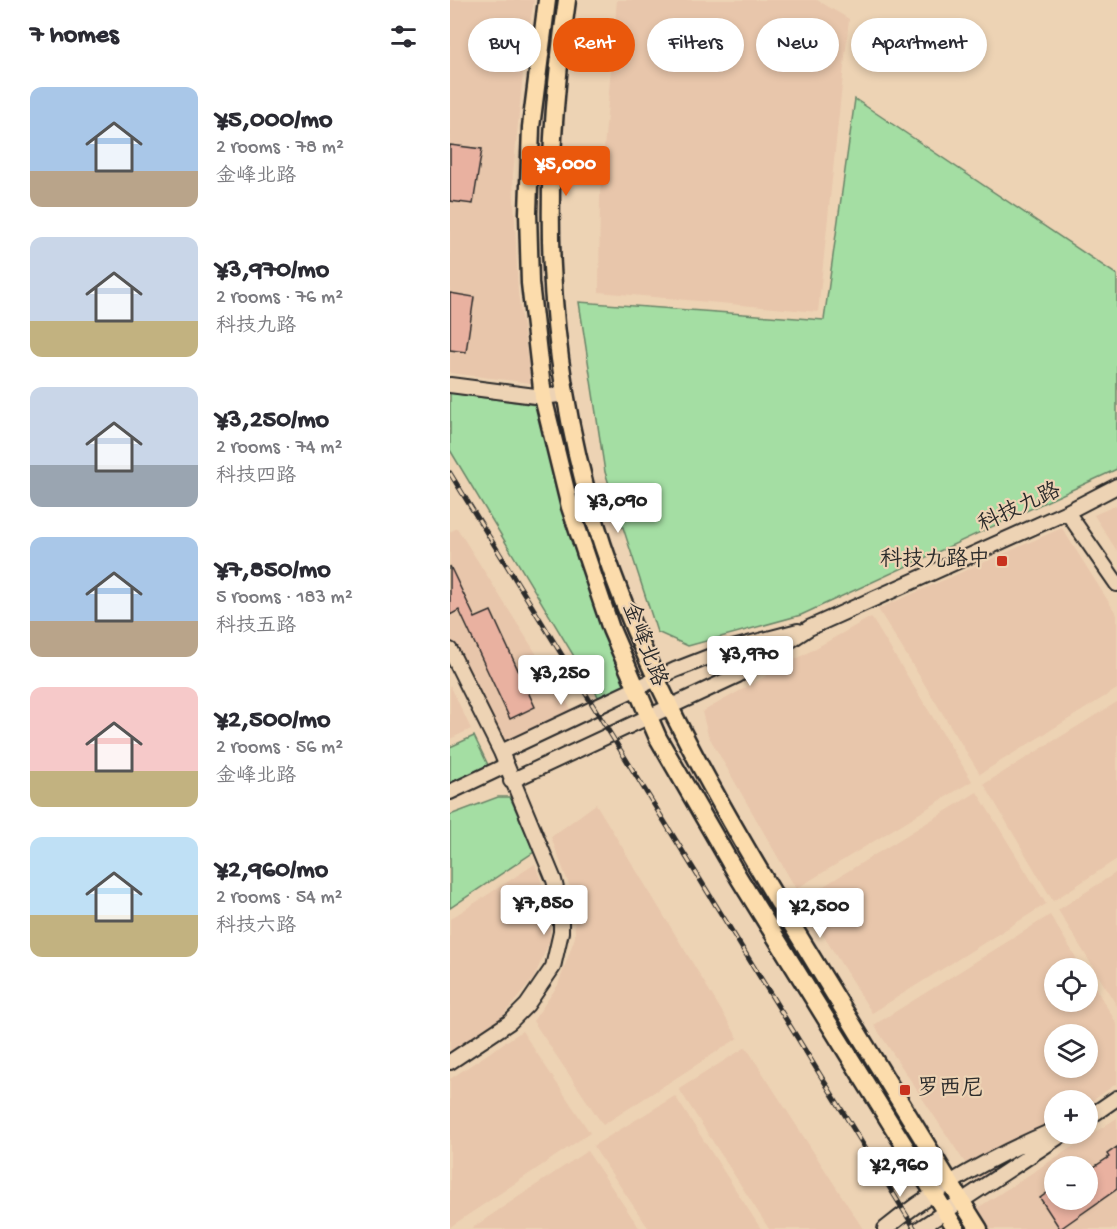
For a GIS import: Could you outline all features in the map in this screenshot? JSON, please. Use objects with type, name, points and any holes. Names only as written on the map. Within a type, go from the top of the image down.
[{"type":"main road","name":"金峰北路","points":[[547,0],[531,128],[528,213],[530,283],[543,397],[570,507],[611,629],[648,718],[739,878],[956,1229]]},
{"type":"main road","name":"金峰北路","points":[[567,0],[554,117],[549,204],[554,310],[566,394],[594,517],[616,580],[670,707],[742,845],[978,1229]]},
{"type":"street","points":[[450,385],[543,397],[566,394]]},
{"type":"street","name":"科技九路","points":[[511,781],[738,675],[809,628],[1067,512],[1117,486]]},
{"type":"street","points":[[1067,512],[1117,584]]},
{"type":"street","name":"科技九路","points":[[501,752],[635,688],[729,649],[809,628]]},
{"type":"street","points":[[450,650],[501,752],[511,781],[554,880],[561,909],[561,932],[553,968],[527,1005],[510,1022],[450,1062]]},
{"type":"street","points":[[450,792],[505,766]]},
{"type":"street","points":[[1098,1110],[1117,1098]]},
{"type":"street","points":[[885,1229],[949,1182],[1001,1152],[1044,1134]]},
{"type":"street","points":[[919,1229],[1048,1144]]},
{"type":"shaded area","points":[[450,0],[534,0],[531,18],[468,18],[468,72],[523,72],[513,175],[518,293],[531,383],[450,373]]},
{"type":"shaded area","points":[[617,0],[817,0],[849,19],[818,312],[599,292],[600,194],[611,72],[635,72],[635,18],[615,18]]},
{"type":"shaded area","points":[[1117,505],[1117,551],[1094,515]]},
{"type":"shaded area","points":[[457,528],[571,709],[502,742],[450,638],[450,532]]},
{"type":"shaded area","points":[[1062,528],[1117,615],[1117,689],[980,774],[878,609]]},
{"type":"shaded area","points":[[871,617],[972,781],[796,889],[708,735],[702,712]]},
{"type":"shaded area","points":[[450,685],[471,729],[450,739]]},
{"type":"shaded area","points":[[1117,702],[1117,859],[1053,901],[984,784]]},
{"type":"shaded area","points":[[977,792],[1046,904],[872,1013],[801,900]]},
{"type":"shaded area","points":[[596,804],[738,1038],[603,1125],[533,1021],[558,985],[575,937],[574,898],[551,837]]},
{"type":"shaded area","points":[[535,864],[550,905],[550,940],[534,978],[496,1024],[450,1054],[450,919]]},
{"type":"shaded area","points":[[1117,872],[1117,1006],[1098,975],[1098,958],[1088,958],[1058,910]]},
{"type":"shaded area","points":[[1050,915],[1076,958],[1044,958],[1044,1012],[1098,1012],[1098,993],[1117,1024],[1117,1083],[1098,1097],[1098,1090],[1044,1090],[1044,1134],[977,1181],[874,1025]]},
{"type":"shaded area","points":[[522,1031],[590,1133],[450,1227],[450,1079]]},
{"type":"shaded area","points":[[746,1047],[863,1229],[769,1229],[679,1089]]},
{"type":"shaded area","points":[[675,1096],[761,1229],[649,1229],[593,1146]]},
{"type":"shaded area","points":[[1117,1118],[1117,1229],[989,1229],[976,1209],[1044,1165],[1044,1210],[1098,1210],[1098,1156],[1058,1156],[1077,1144],[1098,1144],[1098,1130]]},
{"type":"shaded area","points":[[587,1151],[640,1229],[472,1229],[472,1228]]},
{"type":"green space","points":[[855,99],[1117,275],[1117,469],[801,615],[688,646],[657,632],[605,472],[579,302],[824,320]]},
{"type":"green space","points":[[450,393],[536,405],[561,508],[579,563],[628,684],[599,698],[450,450]]},
{"type":"green space","points":[[474,736],[488,765],[450,784],[450,747]]},
{"type":"green space","points":[[498,797],[510,797],[534,852],[450,908],[450,815]]},
{"type":"building","points":[[450,145],[482,149],[473,204],[450,201]]},
{"type":"building","points":[[450,293],[474,297],[466,352],[450,350]]},
{"type":"building","points":[[450,566],[475,618],[491,611],[535,707],[510,719],[459,610],[450,615]]},
{"type":"building","points":[[1117,1147],[1117,1189],[1098,1202],[1098,1164],[1109,1157],[1107,1154]]},
{"type":"building","points":[[1048,1210],[1087,1210],[1060,1229]]},
{"type":"railway","points":[[450,473],[915,1229]]},
{"type":"place","name":"科技九路中","points":[[1002,561]]},
{"type":"place","name":"罗西尼","points":[[905,1090]]}]
